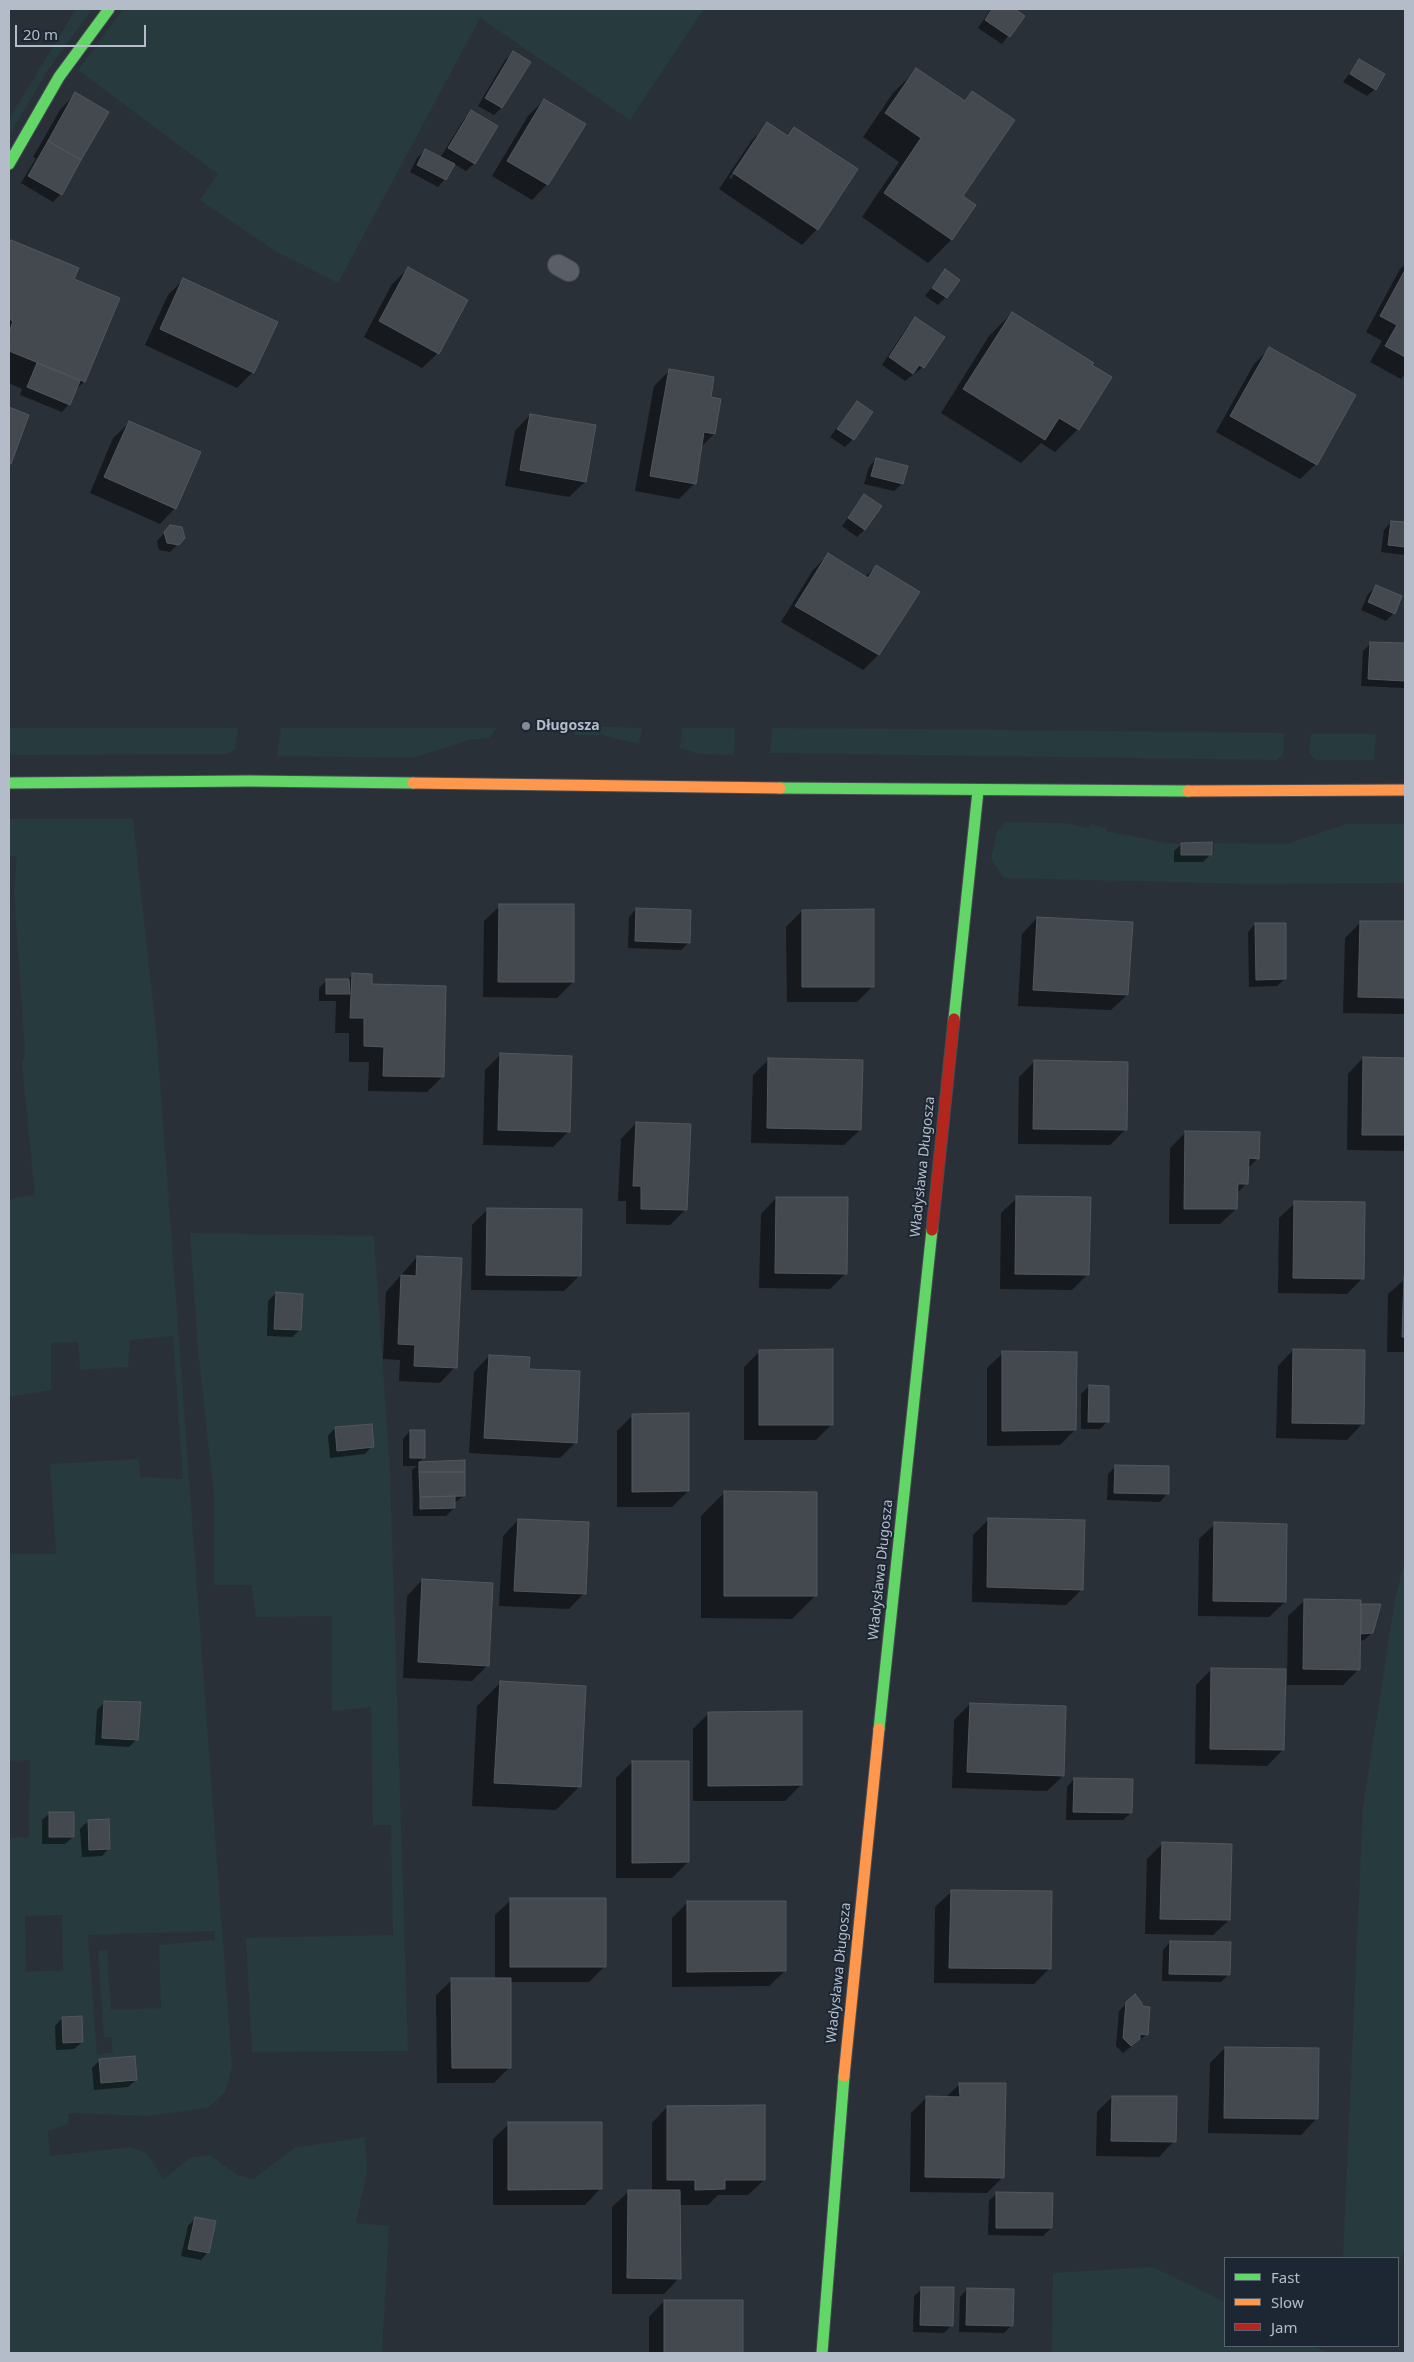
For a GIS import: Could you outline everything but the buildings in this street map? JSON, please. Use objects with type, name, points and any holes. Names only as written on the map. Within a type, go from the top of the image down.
[{"type":"street","points":[[9,164],[59,77],[109,9]]},
{"type":"street","points":[[9,783],[250,781],[978,791],[1405,790]]},
{"type":"street","name":"Władysława Długosza","points":[[822,2353],[849,2015],[978,791]]},
{"type":"green space","points":[[76,9],[92,9],[46,73],[9,136],[9,119]]},
{"type":"green space","points":[[123,9],[704,9],[630,120],[480,18],[338,283],[275,251],[200,200],[218,174],[78,70]]},
{"type":"green space","points":[[575,726],[642,728],[639,744],[602,735],[575,735]]},
{"type":"green space","points":[[9,728],[238,728],[235,749],[228,754],[9,755]]},
{"type":"green space","points":[[281,728],[497,728],[489,738],[469,740],[413,758],[277,756]]},
{"type":"green space","points":[[682,728],[735,728],[734,755],[699,754],[680,748]]},
{"type":"green space","points":[[772,728],[1284,733],[1283,755],[1277,760],[770,753]]},
{"type":"green space","points":[[1311,734],[1376,734],[1374,760],[1316,760],[1309,753]]},
{"type":"green space","points":[[9,819],[133,819],[157,1040],[232,2067],[225,2092],[208,2108],[147,2116],[69,2113],[68,2124],[48,2131],[50,2156],[131,2147],[146,2153],[164,2179],[190,2158],[210,2155],[237,2175],[254,2179],[294,2148],[365,2137],[367,2171],[356,2223],[389,2226],[382,2353],[9,2353],[9,1838],[29,1837],[30,1760],[9,1761],[9,1554],[56,1554],[50,1464],[139,1459],[140,1477],[183,1479],[173,1336],[130,1340],[128,1367],[80,1370],[78,1342],[51,1343],[51,1390],[9,1397],[9,1199],[35,1195],[22,1065],[25,1052],[14,891],[17,856],[9,857]],"holes":[[[62,1915],[63,1970],[26,1972],[25,1916]],[[215,1931],[215,1940],[159,1945],[161,2008],[111,2010],[107,1951],[98,1950],[104,2037],[111,2037],[113,2052],[97,2055],[88,1935]]]},
{"type":"green space","points":[[1006,822],[1064,823],[1089,828],[1090,824],[1106,828],[1106,831],[1180,844],[1181,856],[1214,856],[1214,843],[1287,844],[1347,824],[1405,824],[1405,883],[1251,884],[1004,878],[991,859],[997,832]]},
{"type":"green space","points":[[190,1233],[374,1236],[390,1473],[408,2051],[252,2052],[246,1938],[393,1935],[391,1825],[373,1825],[371,1707],[332,1711],[332,1616],[256,1617],[251,1585],[214,1585],[214,1496],[198,1349]]},
{"type":"green space","points":[[1405,1560],[1405,2251],[1399,2260],[1399,2257],[1343,2257],[1363,1807],[1395,1599]]},
{"type":"green space","points":[[1153,2267],[1224,2302],[1224,2347],[1316,2347],[1329,2353],[1052,2353],[1053,2273]]},
{"type":"traffic: fast","points":[[9,164],[59,77],[109,9]]},
{"type":"traffic: fast","points":[[9,783],[250,781],[413,783]]},
{"type":"traffic: fast","points":[[780,788],[1188,791]]},
{"type":"traffic: fast","points":[[954,1019],[978,791]]},
{"type":"traffic: fast","points":[[879,1729],[932,1230]]},
{"type":"traffic: fast","points":[[822,2353],[844,2076]]},
{"type":"traffic: slow","points":[[413,783],[780,788]]},
{"type":"traffic: slow","points":[[1188,791],[1405,790]]},
{"type":"traffic: slow","points":[[844,2076],[879,1729]]},
{"type":"traffic: jam","points":[[932,1230],[954,1019]]},
{"type":"place","name":"Długosza","points":[[526,726]]}]
